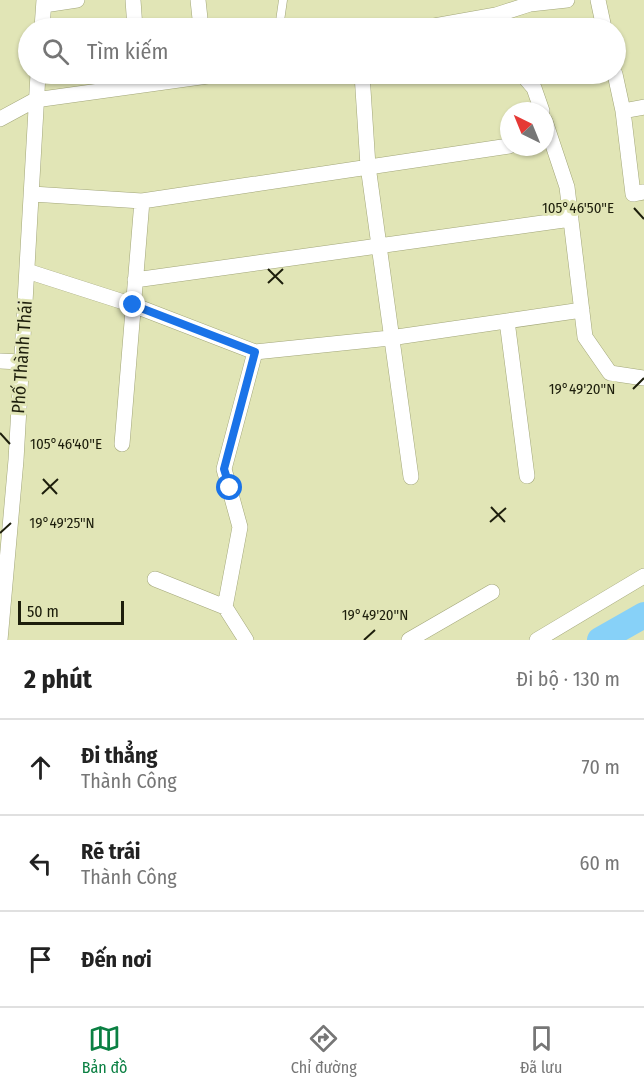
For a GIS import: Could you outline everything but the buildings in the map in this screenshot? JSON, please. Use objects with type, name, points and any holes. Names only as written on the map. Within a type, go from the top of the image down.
[{"type":"street","points":[[43,18],[44,2],[77,0]]},
{"type":"street","points":[[132,0],[134,18]]},
{"type":"street","points":[[198,0],[200,18]]},
{"type":"street","points":[[504,18],[530,2],[567,0]]},
{"type":"street","points":[[598,0],[602,18]]},
{"type":"street","name":"Phố Thành Thái","points":[[0,640],[6,491],[21,362],[37,84]]},
{"type":"street","points":[[0,119],[35,100],[115,84]]},
{"type":"street","points":[[363,84],[368,166],[411,477]]},
{"type":"street","points":[[531,84],[539,102]]},
{"type":"street","points":[[617,84],[623,111],[633,194],[644,192]]},
{"type":"street","points":[[623,111],[644,108]]},
{"type":"street","points":[[32,194],[142,201],[500,147]]},
{"type":"street","points":[[554,156],[567,187],[585,337],[610,373],[644,378]]},
{"type":"street","points":[[122,444],[142,201]]},
{"type":"street","points":[[135,280],[571,219]]},
{"type":"street","points":[[27,271],[133,305],[255,352],[390,338],[582,310]]},
{"type":"street","points":[[507,321],[527,476]]},
{"type":"street","points":[[225,608],[240,527],[224,469],[255,352]]},
{"type":"street","points":[[0,361],[21,362]]},
{"type":"street","points":[[537,640],[644,576]]},
{"type":"street","points":[[155,579],[225,608],[246,640]]},
{"type":"street","points":[[410,640],[492,592]]},
{"type":"lane","points":[[280,18],[282,0]]},
{"type":"waterway","points":[[600,640],[644,615]]},
{"type":"route","points":[[133,305],[255,352],[224,469],[225,480],[230,488]]}]
